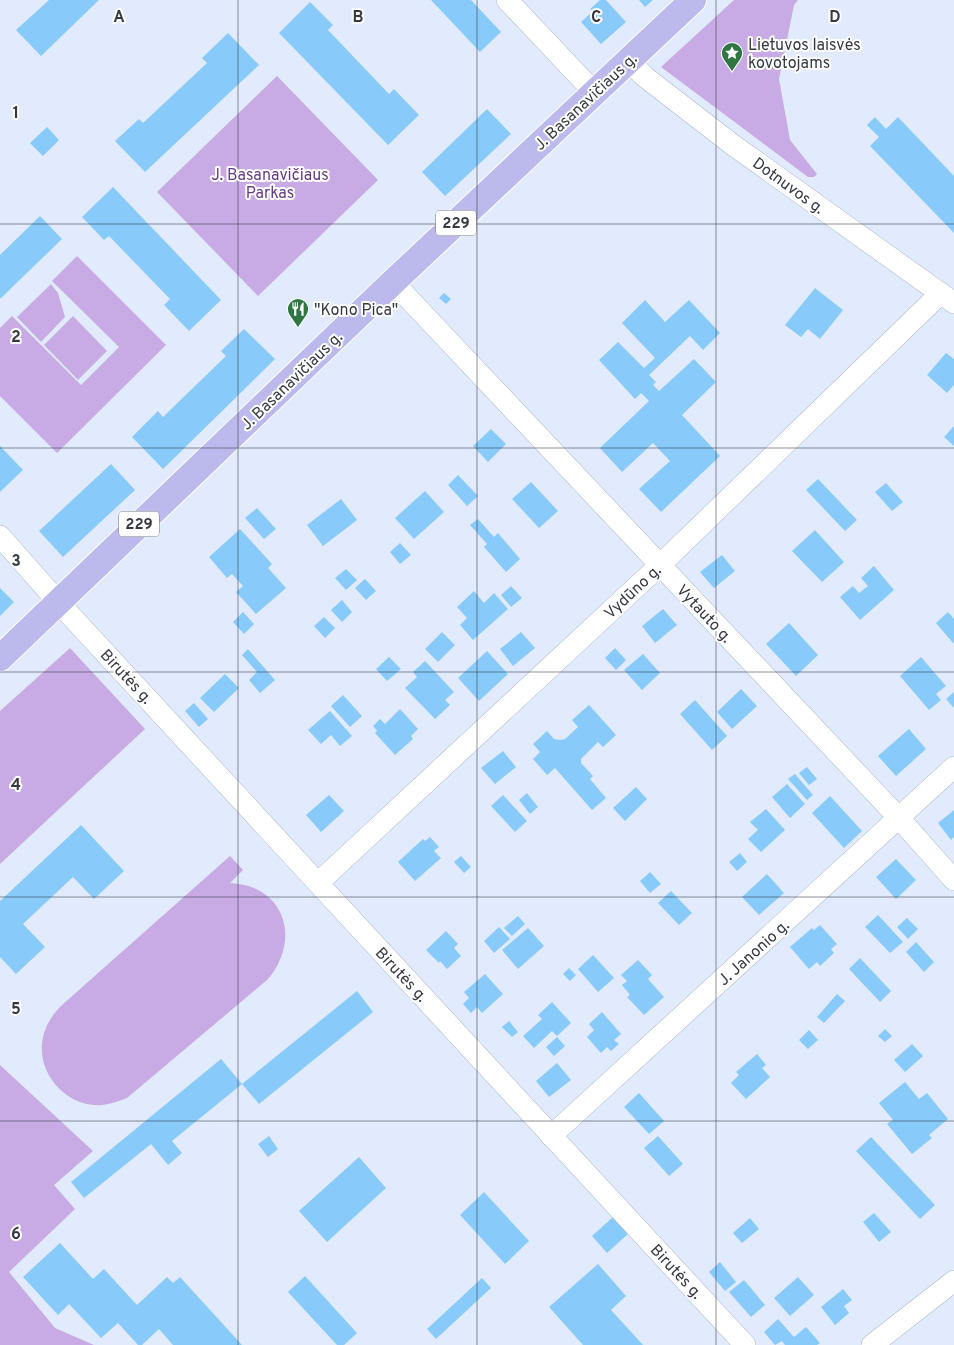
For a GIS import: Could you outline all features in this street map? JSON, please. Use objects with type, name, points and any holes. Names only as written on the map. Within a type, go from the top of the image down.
[{"type":"main road","name":"J. Basanavičiaus g.","points":[[0,658],[393,282],[693,0]]},
{"type":"street","points":[[507,0],[594,92]]},
{"type":"street","name":"Dotnuvos g.","points":[[629,61],[645,78],[733,145],[948,298]]},
{"type":"street","name":"Vytauto g.","points":[[393,282],[899,818],[954,880]]},
{"type":"street","name":"Vydūno g.","points":[[318,883],[948,298]]},
{"type":"street","name":"Birutės g.","points":[[0,536],[59,603],[745,1345]]},
{"type":"street","name":"J. Janonio g.","points":[[551,1136],[954,768]]},
{"type":"street","points":[[872,1345],[954,1280]]},
{"type":"green space","points":[[734,0],[798,0],[794,5],[779,79],[790,140],[817,174],[814,177],[808,177],[661,67]]},
{"type":"green space","name":"J. Basanavičiaus Parkas","points":[[277,76],[378,180],[258,296],[157,192]]},
{"type":"green space","points":[[77,256],[166,345],[57,453],[0,396],[0,328],[12,316],[81,385],[119,347],[52,281]]},
{"type":"green space","points":[[51,284],[58,293],[65,317],[41,342],[17,317]]},
{"type":"green space","points":[[73,316],[107,351],[78,380],[44,345]]},
{"type":"green space","points":[[70,648],[145,729],[0,864],[0,711]]},
{"type":"green space","points":[[230,856],[243,870],[230,883],[249,886],[260,891],[279,910],[285,933],[281,958],[275,970],[267,980],[127,1098],[102,1105],[76,1101],[65,1094],[49,1075],[44,1063],[42,1050],[43,1037],[53,1016],[62,1005]]},
{"type":"green space","points":[[0,1065],[93,1151],[54,1185],[75,1209],[9,1272],[55,1328],[94,1345],[0,1345]]},
{"type":"building","points":[[49,0],[99,0],[41,56],[16,30]]},
{"type":"building","points":[[431,0],[471,0],[501,32],[480,52]]},
{"type":"building","points":[[600,0],[606,0],[626,22],[601,44],[581,22],[593,11],[590,9]]},
{"type":"building","points":[[639,0],[653,0],[645,7]]},
{"type":"building","points":[[310,2],[333,25],[328,30],[389,94],[394,89],[419,115],[388,145],[279,33]]},
{"type":"building","points":[[228,33],[259,65],[145,172],[115,141],[139,119],[143,123],[207,63],[202,58]]},
{"type":"building","points":[[487,109],[511,134],[445,196],[422,172]]},
{"type":"building","points":[[875,117],[886,129],[898,117],[954,176],[954,233],[870,146],[879,137],[867,125]]},
{"type":"building","points":[[47,127],[59,140],[43,156],[30,143]]},
{"type":"building","points":[[113,187],[221,300],[189,331],[164,305],[170,299],[109,236],[104,240],[82,217]]},
{"type":"building","points":[[40,216],[62,239],[0,299],[0,255]]},
{"type":"building","points":[[815,288],[843,310],[820,339],[808,329],[801,337],[785,325]]},
{"type":"building","points":[[444,293],[451,299],[446,304],[439,298]]},
{"type":"building","points":[[645,300],[665,322],[689,300],[720,333],[703,350],[690,336],[649,375],[656,382],[653,385],[659,391],[694,359],[716,382],[682,415],[720,456],[661,512],[639,489],[670,461],[653,443],[622,472],[600,448],[649,401],[641,393],[635,399],[599,360],[618,342],[644,368],[655,358],[622,323]]},
{"type":"building","points":[[244,329],[275,359],[163,469],[132,437],[158,411],[163,417],[226,356],[221,351]]},
{"type":"building","points":[[946,353],[954,359],[954,385],[947,393],[927,375]]},
{"type":"building","points":[[954,426],[954,446],[944,437]]},
{"type":"building","points":[[491,429],[506,444],[488,462],[473,446]]},
{"type":"building","points":[[0,446],[23,470],[0,492]]},
{"type":"building","points":[[111,464],[135,490],[63,557],[39,531]]},
{"type":"building","points":[[458,475],[478,496],[467,506],[448,485]]},
{"type":"building","points":[[818,479],[857,520],[845,531],[806,490]]},
{"type":"building","points":[[531,482],[558,511],[539,528],[512,499]]},
{"type":"building","points":[[886,483],[903,502],[892,511],[875,492]]},
{"type":"building","points":[[425,491],[444,512],[414,539],[395,518]]},
{"type":"building","points":[[341,499],[357,520],[323,546],[307,525]]},
{"type":"building","points":[[257,508],[276,529],[264,539],[245,518]]},
{"type":"building","points":[[478,519],[494,537],[498,533],[520,559],[506,572],[484,547],[487,544],[470,525]]},
{"type":"building","points":[[240,529],[272,564],[268,568],[286,588],[256,614],[236,592],[243,586],[232,574],[227,578],[209,557]]},
{"type":"building","points":[[815,530],[844,562],[822,582],[792,551]]},
{"type":"building","points":[[400,543],[411,555],[400,564],[390,552]]},
{"type":"building","points":[[722,555],[735,571],[714,588],[700,572]]},
{"type":"building","points":[[874,566],[894,590],[860,620],[840,597],[853,586],[859,593],[868,586],[861,578]]},
{"type":"building","points":[[346,569],[357,580],[346,590],[335,578]]},
{"type":"building","points":[[365,579],[376,591],[366,600],[355,588]]},
{"type":"building","points":[[511,586],[522,598],[511,607],[501,595]]},
{"type":"building","points":[[0,588],[14,602],[0,616]]},
{"type":"building","points":[[474,591],[484,603],[494,593],[508,609],[473,640],[460,625],[467,618],[457,607]]},
{"type":"building","points":[[342,600],[352,612],[342,622],[331,610]]},
{"type":"building","points":[[663,609],[677,625],[655,643],[642,626]]},
{"type":"building","points":[[243,612],[254,624],[244,634],[233,622]]},
{"type":"building","points":[[948,612],[954,619],[954,644],[936,623]]},
{"type":"building","points":[[324,617],[335,628],[325,638],[314,626]]},
{"type":"building","points":[[789,623],[818,655],[796,676],[766,644]]},
{"type":"building","points":[[442,632],[455,645],[438,662],[425,649]]},
{"type":"building","points":[[521,632],[535,648],[513,666],[500,649]]},
{"type":"building","points":[[615,648],[626,660],[616,670],[605,658]]},
{"type":"building","points":[[248,649],[275,680],[260,693],[249,680],[257,672],[242,655]]},
{"type":"building","points":[[487,651],[508,674],[479,701],[458,678]]},
{"type":"building","points":[[643,654],[660,673],[642,690],[624,670]]},
{"type":"building","points":[[389,657],[401,669],[387,681],[376,669]]},
{"type":"building","points":[[921,657],[946,686],[936,694],[941,700],[929,710],[900,676]]},
{"type":"building","points":[[425,661],[454,692],[445,700],[450,705],[435,719],[405,688],[417,677],[413,672]]},
{"type":"building","points":[[225,674],[239,688],[214,712],[200,698]]},
{"type":"building","points":[[741,689],[757,706],[732,729],[717,712]]},
{"type":"building","points":[[954,692],[954,708],[946,699]]},
{"type":"building","points":[[343,695],[362,716],[350,727],[331,706]]},
{"type":"building","points":[[695,700],[727,736],[712,750],[680,714]]},
{"type":"building","points":[[194,703],[208,719],[199,727],[185,711]]},
{"type":"building","points":[[589,705],[616,735],[603,747],[598,742],[581,759],[581,763],[593,776],[590,779],[606,798],[592,810],[555,768],[547,775],[533,759],[540,752],[533,744],[547,731],[554,739],[565,739],[578,727],[572,720]]},
{"type":"building","points":[[400,709],[418,729],[411,736],[413,739],[395,755],[375,733],[377,731],[373,726],[380,719],[385,724]]},
{"type":"building","points":[[330,711],[352,736],[340,746],[331,735],[321,744],[308,730]]},
{"type":"building","points":[[909,729],[926,749],[896,776],[878,756]]},
{"type":"building","points":[[503,751],[516,767],[495,784],[481,768]]},
{"type":"building","points":[[807,767],[817,779],[809,785],[799,773]]},
{"type":"building","points":[[795,774],[813,795],[807,800],[788,779]]},
{"type":"building","points":[[787,784],[805,804],[790,818],[772,797]]},
{"type":"building","points":[[636,787],[647,799],[625,821],[613,808]]},
{"type":"building","points":[[527,793],[538,807],[530,814],[519,800]]},
{"type":"building","points":[[329,795],[344,811],[321,832],[306,815]]},
{"type":"building","points":[[503,795],[527,821],[515,832],[491,806]]},
{"type":"building","points":[[830,796],[862,831],[844,848],[812,813]]},
{"type":"building","points":[[766,809],[785,830],[761,852],[748,839],[758,830],[750,822]]},
{"type":"building","points":[[954,810],[954,837],[951,840],[938,823]]},
{"type":"building","points":[[81,825],[124,871],[94,899],[73,877],[23,924],[45,947],[16,974],[0,957],[0,901]]},
{"type":"building","points":[[430,837],[439,847],[434,851],[441,858],[415,881],[398,862],[423,839],[425,841]]},
{"type":"building","points":[[740,853],[747,862],[737,871],[729,862]]},
{"type":"building","points":[[461,856],[471,867],[464,873],[454,862]]},
{"type":"building","points":[[896,859],[916,880],[896,899],[876,877]]},
{"type":"building","points":[[650,872],[661,884],[650,893],[640,881]]},
{"type":"building","points":[[767,874],[784,893],[759,915],[742,897]]},
{"type":"building","points":[[671,891],[692,913],[679,925],[658,903]]},
{"type":"building","points":[[878,915],[903,942],[890,953],[865,927]]},
{"type":"building","points":[[518,916],[525,924],[512,936],[504,928]]},
{"type":"building","points":[[907,918],[918,929],[908,939],[897,927]]},
{"type":"building","points":[[820,925],[837,944],[831,949],[834,953],[820,966],[817,962],[809,969],[790,947],[812,928],[814,930]]},
{"type":"building","points":[[499,927],[510,939],[494,953],[484,941]]},
{"type":"building","points":[[528,928],[544,946],[518,969],[502,950]]},
{"type":"building","points":[[446,931],[458,944],[454,948],[461,956],[447,969],[426,950]]},
{"type":"building","points":[[916,942],[934,962],[924,972],[906,952]]},
{"type":"building","points":[[593,955],[614,978],[598,992],[578,969]]},
{"type":"building","points":[[860,958],[891,991],[880,1002],[849,969]]},
{"type":"building","points":[[638,960],[652,975],[648,979],[664,997],[644,1015],[627,997],[630,995],[622,985],[627,981],[621,975]]},
{"type":"building","points":[[569,968],[576,975],[570,981],[563,974]]},
{"type":"building","points":[[485,974],[503,994],[482,1013],[477,1007],[471,1013],[463,1004],[469,998],[464,992]]},
{"type":"building","points":[[357,991],[373,1012],[259,1104],[242,1084]]},
{"type":"building","points":[[837,994],[845,1001],[824,1023],[817,1017]]},
{"type":"building","points":[[552,1002],[571,1023],[557,1036],[552,1031],[534,1048],[523,1036],[542,1019],[538,1015]]},
{"type":"building","points":[[602,1012],[621,1034],[614,1040],[619,1044],[611,1051],[607,1047],[601,1053],[587,1037],[594,1030],[589,1024]]},
{"type":"building","points":[[509,1021],[518,1032],[512,1037],[502,1027]]},
{"type":"building","points":[[885,1029],[892,1036],[885,1042],[878,1036]]},
{"type":"building","points":[[809,1030],[818,1040],[808,1049],[799,1040]]},
{"type":"building","points":[[557,1037],[565,1046],[554,1056],[546,1047]]},
{"type":"building","points":[[912,1044],[923,1056],[905,1072],[894,1060]]},
{"type":"building","points":[[757,1054],[766,1065],[762,1068],[770,1077],[746,1099],[731,1083],[739,1075],[736,1072]]},
{"type":"building","points":[[221,1059],[242,1084],[172,1141],[182,1153],[168,1165],[151,1144],[84,1198],[71,1182]]},
{"type":"building","points":[[557,1063],[571,1080],[549,1097],[536,1081]]},
{"type":"building","points":[[905,1082],[919,1099],[927,1093],[948,1119],[929,1135],[932,1138],[912,1154],[887,1124],[893,1120],[879,1103]]},
{"type":"building","points":[[639,1093],[664,1121],[649,1134],[624,1107]]},
{"type":"building","points":[[269,1136],[278,1149],[268,1157],[258,1144]]},
{"type":"building","points":[[658,1136],[683,1164],[669,1176],[644,1148]]},
{"type":"building","points":[[871,1137],[935,1205],[920,1219],[856,1151]]},
{"type":"building","points":[[359,1157],[386,1188],[327,1242],[299,1211]]},
{"type":"building","points":[[484,1192],[529,1241],[505,1264],[460,1215]]},
{"type":"building","points":[[874,1213],[891,1232],[879,1242],[863,1222]]},
{"type":"building","points":[[613,1217],[629,1233],[607,1253],[592,1236]]},
{"type":"building","points":[[750,1218],[759,1229],[742,1243],[733,1233]]},
{"type":"building","points":[[60,1243],[93,1279],[104,1269],[137,1305],[167,1277],[173,1283],[180,1277],[242,1345],[173,1345],[159,1329],[142,1345],[138,1345],[118,1323],[101,1338],[69,1304],[58,1315],[23,1277]]},
{"type":"building","points":[[720,1262],[736,1282],[725,1291],[709,1272]]},
{"type":"building","points":[[598,1264],[626,1296],[611,1310],[643,1345],[583,1345],[549,1307]]},
{"type":"building","points":[[305,1276],[357,1333],[344,1345],[337,1345],[288,1292]]},
{"type":"building","points":[[798,1277],[814,1295],[790,1316],[774,1298]]},
{"type":"building","points":[[482,1278],[491,1288],[436,1339],[427,1329]]},
{"type":"building","points":[[744,1280],[765,1305],[751,1317],[729,1292]]},
{"type":"building","points":[[843,1289],[852,1300],[844,1306],[849,1313],[835,1325],[821,1307]]},
{"type":"building","points":[[778,1319],[794,1337],[806,1327],[820,1343],[817,1345],[785,1345],[782,1341],[775,1345],[764,1332]]},
{"type":"place","name":"Lietuvos laisvės kovotojams","points":[[732,72]]},
{"type":"place","name":"\"Kono Pica\"","points":[[298,328]]}]
